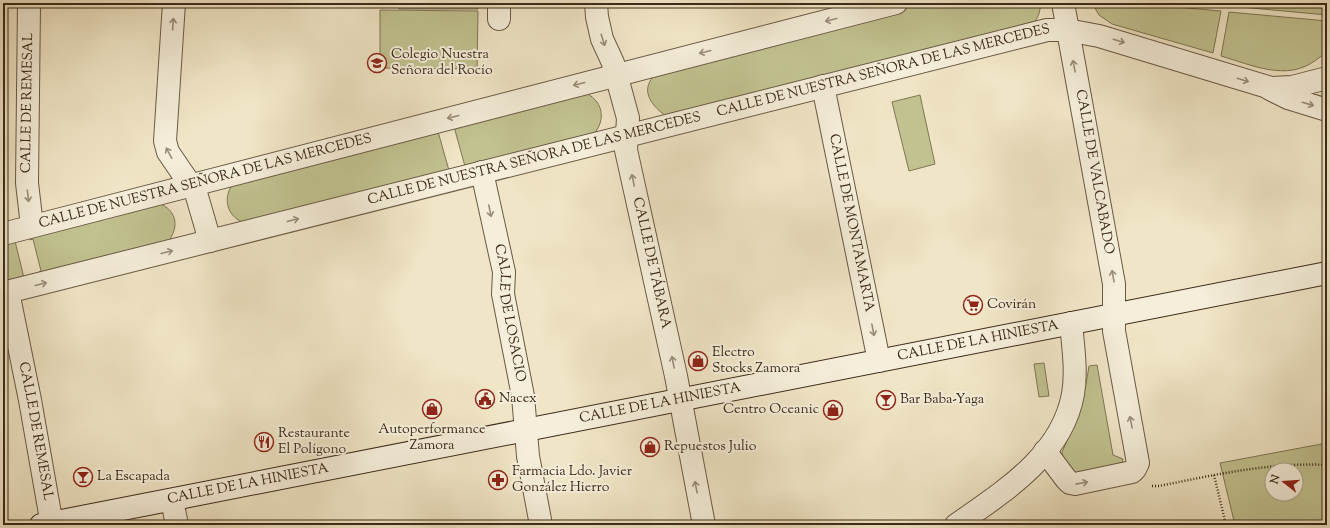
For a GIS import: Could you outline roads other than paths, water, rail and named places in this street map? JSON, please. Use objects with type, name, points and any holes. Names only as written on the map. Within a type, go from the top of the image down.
[{"type":"street","name":"CALLE DE REMESAL","points":[[29,3],[27,183],[32,226]]},
{"type":"street","points":[[174,3],[165,141],[168,152],[192,185],[196,193],[210,241]]},
{"type":"street","name":"CALLE DE TÁBARA","points":[[596,3],[597,17],[602,40],[612,59],[628,118],[626,150],[680,400],[704,525]]},
{"type":"street","name":"CALLE DE NUESTRA SEÑORA DE LAS MERCEDES","points":[[3,234],[896,3]]},
{"type":"street","name":"CALLE DE VALCABADO","points":[[1045,451],[1064,477],[1073,484],[1132,472],[1137,467],[1138,463],[1138,456],[1114,334],[1114,284],[1063,3]]},
{"type":"street","name":"CALLE DE NUESTRA SEÑORA DE LAS MERCEDES","points":[[6,293],[1038,32],[1067,30],[1093,34],[1263,86]]},
{"type":"street","points":[[1263,86],[1271,88],[1284,88],[1322,78]]},
{"type":"street","name":"CALLE DE MONTAMARTA","points":[[823,86],[879,361]]},
{"type":"street","points":[[1263,86],[1288,98],[1327,110]]},
{"type":"street","name":"CALLE DE LOSACIO","points":[[482,172],[504,272],[503,294],[523,396],[528,456],[541,525]]},
{"type":"street","name":"CALLE DE LA HINIESTA","points":[[48,524],[1327,273]]},
{"type":"street","name":"CALLE DE REMESAL","points":[[6,293],[30,400],[48,524]]},
{"type":"street","points":[[956,525],[1030,469],[1045,451],[1064,421],[1073,395],[1074,373],[1071,323]]},
{"type":"street","points":[[172,500],[177,525]]},
{"type":"place","name":"Colegio Nuestra Señora del Rocío","points":[[377,63]]},
{"type":"place","name":"Covirán","points":[[973,305]]},
{"type":"place","name":"Electro Stocks Zamora","points":[[698,361]]},
{"type":"place","name":"Nacex","points":[[485,399]]},
{"type":"place","name":"Bar Baba-Yaga","points":[[886,400]]},
{"type":"place","name":"Autoperformance Zamora","points":[[432,409]]},
{"type":"place","name":"Centro Oceanic","points":[[833,410]]},
{"type":"place","name":"Restaurante El Polígono","points":[[264,442]]},
{"type":"place","name":"Repuestos Julio","points":[[650,447]]},
{"type":"place","name":"La Escapada","points":[[83,477]]},
{"type":"place","name":"Farmacia Ldo. Javier González Hierro","points":[[498,480]]}]
